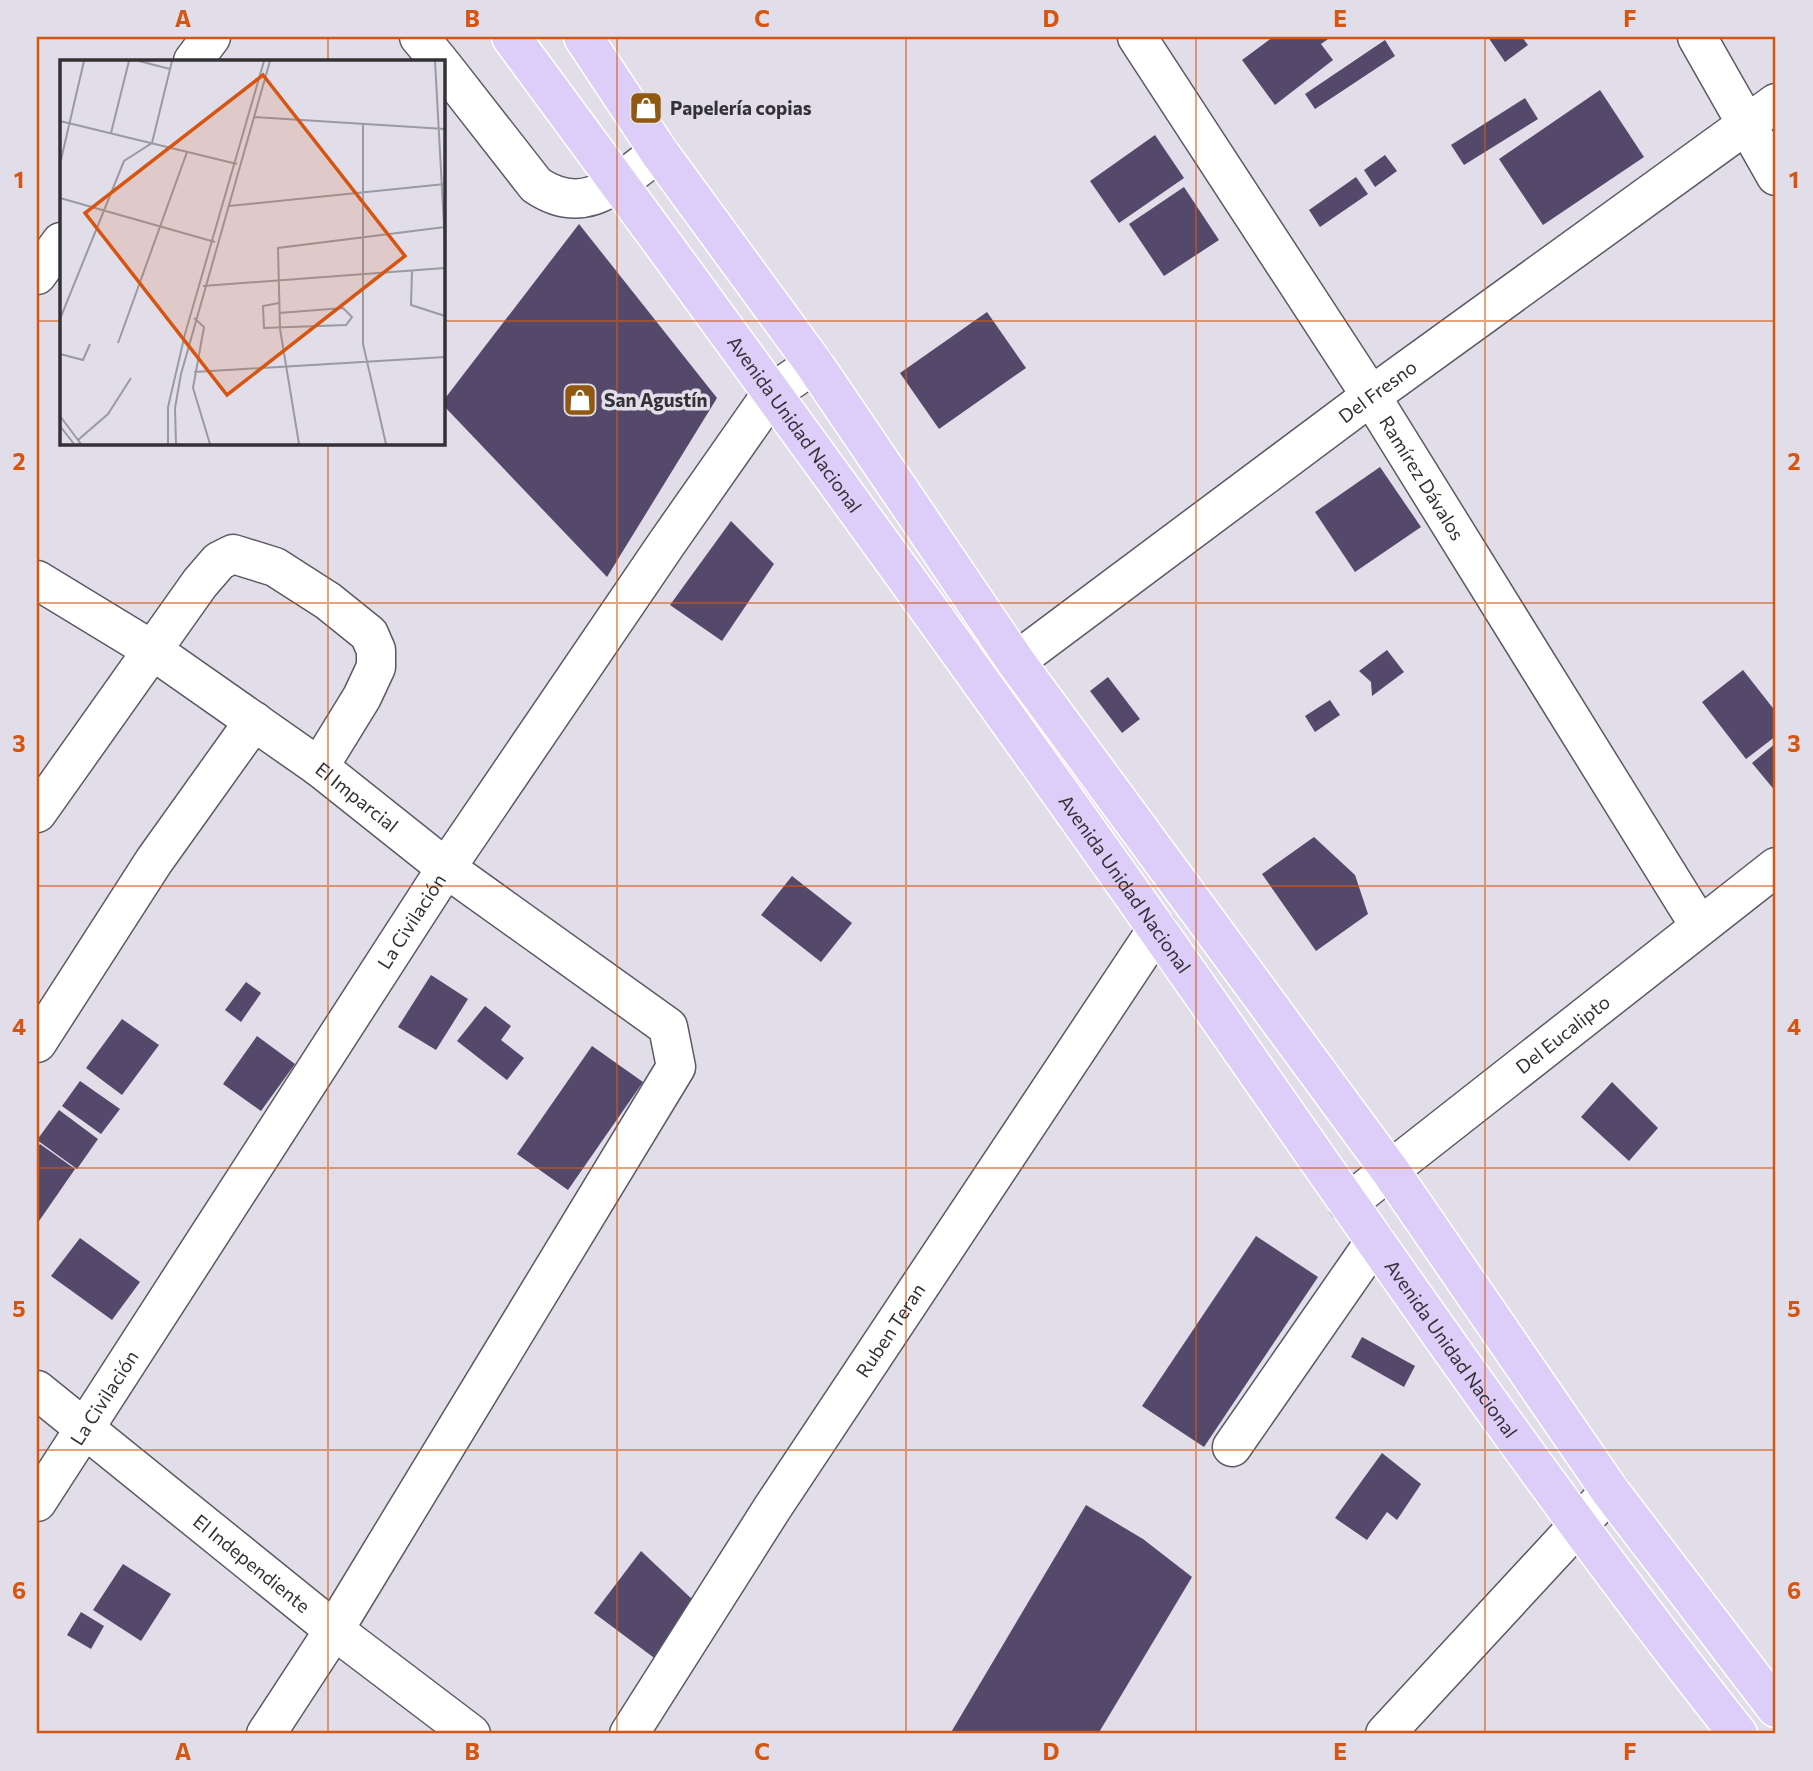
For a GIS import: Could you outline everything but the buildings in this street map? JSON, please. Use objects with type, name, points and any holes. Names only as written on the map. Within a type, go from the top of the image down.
[{"type":"main road","name":"Avenida Unidad Nacional","points":[[511,37],[772,393],[1157,929],[1577,1525],[1624,1590],[1738,1734]]},
{"type":"main road","points":[[583,37],[659,152],[814,364],[1016,662],[1391,1172],[1610,1491],[1776,1708]]},
{"type":"street","points":[[194,60],[211,37]]},
{"type":"street","points":[[419,37],[438,60]]},
{"type":"street","name":"Ramírez Dávalos","points":[[1138,37],[1371,396],[1699,925]]},
{"type":"street","points":[[1697,37],[1762,114],[1776,176]]},
{"type":"street","points":[[444,67],[536,185],[553,196],[569,200],[590,199],[659,152]]},
{"type":"street","name":"Del Fresno","points":[[982,686],[1371,396],[1762,114]]},
{"type":"street","points":[[37,275],[60,243]]},
{"type":"street","name":"La Civilación","points":[[37,1502],[446,868],[772,393],[814,364]]},
{"type":"street","points":[[37,813],[200,583],[219,561],[233,554],[275,566],[328,601],[369,634],[376,650],[376,667],[362,697],[319,767]]},
{"type":"street","name":"El Imparcial","points":[[37,580],[152,650],[254,720],[319,767],[446,868],[668,1027],[676,1068],[334,1630]]},
{"type":"street","points":[[37,1043],[154,861],[254,720]]},
{"type":"street","name":"Del Eucalipto","points":[[1348,1203],[1391,1172],[1699,925],[1776,867]]},
{"type":"street","name":"Ruben Teran","points":[[629,1734],[773,1507],[1157,929]]},
{"type":"street","points":[[1232,1447],[1375,1241]]},
{"type":"street","name":"El Independiente","points":[[37,1390],[334,1630],[471,1734]]},
{"type":"street","points":[[1385,1734],[1610,1491]]},
{"type":"street","points":[[265,1734],[334,1630]]},
{"type":"place","name":"Papelería copias","points":[[646,108]]},
{"type":"place","name":"San Agustín","points":[[580,400]]}]
